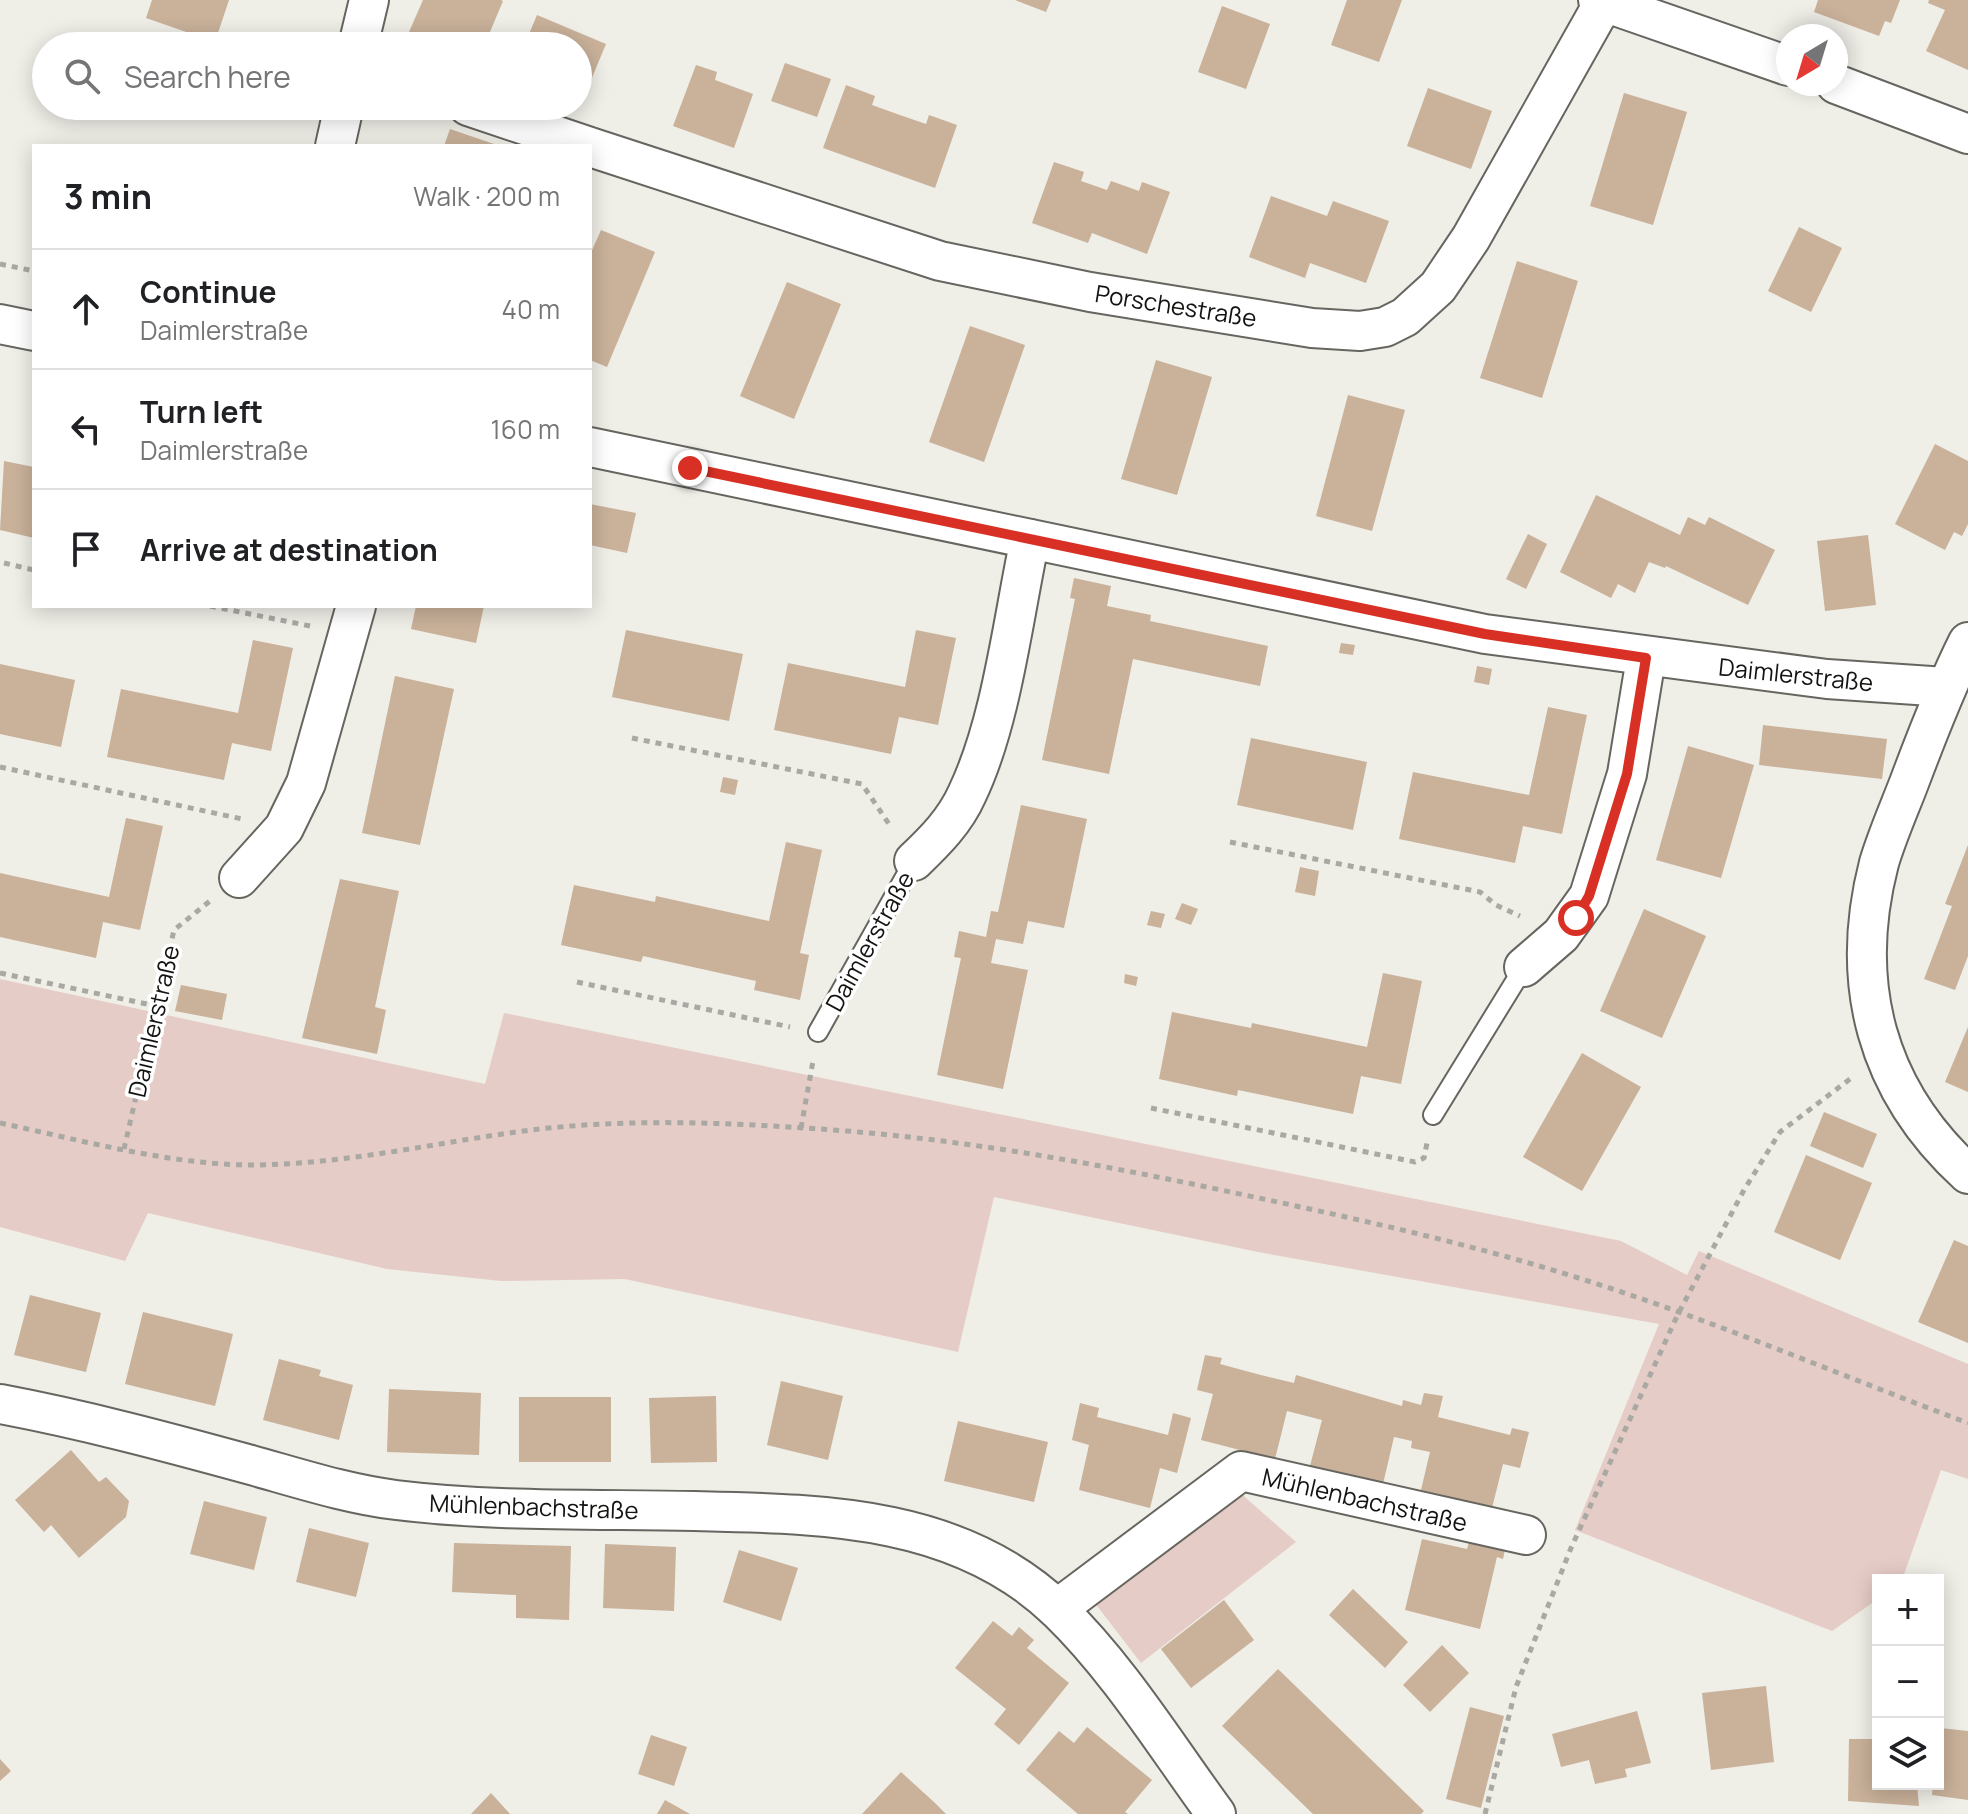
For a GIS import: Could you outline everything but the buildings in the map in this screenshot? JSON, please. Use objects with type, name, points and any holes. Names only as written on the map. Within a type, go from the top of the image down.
[{"type":"street","points":[[361,32],[369,0]]},
{"type":"street","points":[[1601,1],[1776,62]]},
{"type":"street","name":"Porschestraße","points":[[592,148],[940,261],[1090,292],[1312,328],[1360,331],[1385,327],[1405,317],[1438,287],[1471,238],[1601,1]]},
{"type":"street","points":[[1848,89],[1968,134]]},
{"type":"street","points":[[335,144],[341,120]]},
{"type":"street","name":"Porschestraße","points":[[509,120],[579,144]]},
{"type":"street","points":[[0,324],[32,331]]},
{"type":"street","name":"Daimlerstraße","points":[[592,447],[1485,634],[1646,658],[1827,679],[1946,687]]},
{"type":"street","name":"Daimlerstraße","points":[[914,861],[943,833],[972,783],[989,735],[1030,539]]},
{"type":"street","points":[[239,878],[284,828],[306,783],[353,620]]},
{"type":"street","points":[[1968,642],[1946,687],[1880,860],[1871,899],[1866,944],[1867,985],[1883,1054],[1915,1116],[1968,1174]]},
{"type":"street","points":[[1524,967],[1561,935],[1583,908],[1627,774],[1646,658]]},
{"type":"street","name":"Mühlenbachstraße","points":[[0,1404],[85,1420],[393,1500],[822,1516],[907,1529],[964,1547],[1012,1575],[1057,1609],[1104,1663],[1216,1814]]},
{"type":"street","name":"Mühlenbachstraße","points":[[1057,1609],[1241,1471],[1526,1535]]},
{"type":"lane","name":"Daimlerstraße","points":[[818,1032],[914,861]]},
{"type":"lane","points":[[1433,1115],[1524,967]]},
{"type":"path","points":[[0,264],[32,271]]},
{"type":"path","points":[[4,563],[32,570]]},
{"type":"path","points":[[230,608],[353,620]]},
{"type":"path","points":[[632,738],[862,784],[914,861]]},
{"type":"path","points":[[0,767],[284,828]]},
{"type":"path","points":[[1230,842],[1480,892],[1496,905],[1561,935]]},
{"type":"path","name":"Daimlerstraße","points":[[124,1149],[174,930],[204,906]]},
{"type":"path","points":[[0,973],[156,1006]]},
{"type":"path","points":[[577,982],[818,1032]]},
{"type":"path","name":"Daimlerstraße","points":[[801,1128],[818,1032]]},
{"type":"path","points":[[1485,1814],[1522,1673],[1571,1548],[1678,1314],[1744,1190],[1780,1132],[1883,1054]]},
{"type":"path","points":[[1151,1108],[1415,1162],[1424,1158],[1433,1115]]},
{"type":"path","points":[[0,1123],[187,1160],[250,1165],[314,1160],[539,1129],[683,1124],[801,1128],[945,1139],[1115,1167],[1396,1228],[1509,1257],[1678,1314],[1968,1423]]},
{"type":"shaded area","points":[[0,979],[485,1084],[504,1013],[1621,1241],[1687,1275],[1699,1251],[1968,1364],[1968,1479],[1941,1470],[1904,1574],[1872,1574],[1872,1603],[1832,1631],[1575,1530],[1659,1324],[1258,1252],[994,1197],[958,1352],[625,1279],[501,1281],[387,1269],[148,1213],[125,1261],[0,1227]]},
{"type":"shaded area","points":[[1238,1491],[1296,1542],[1141,1663],[1094,1602]]},
{"type":"route","points":[[690,468],[1343,606],[1485,634],[1646,658],[1627,774],[1589,896],[1576,918]]}]
